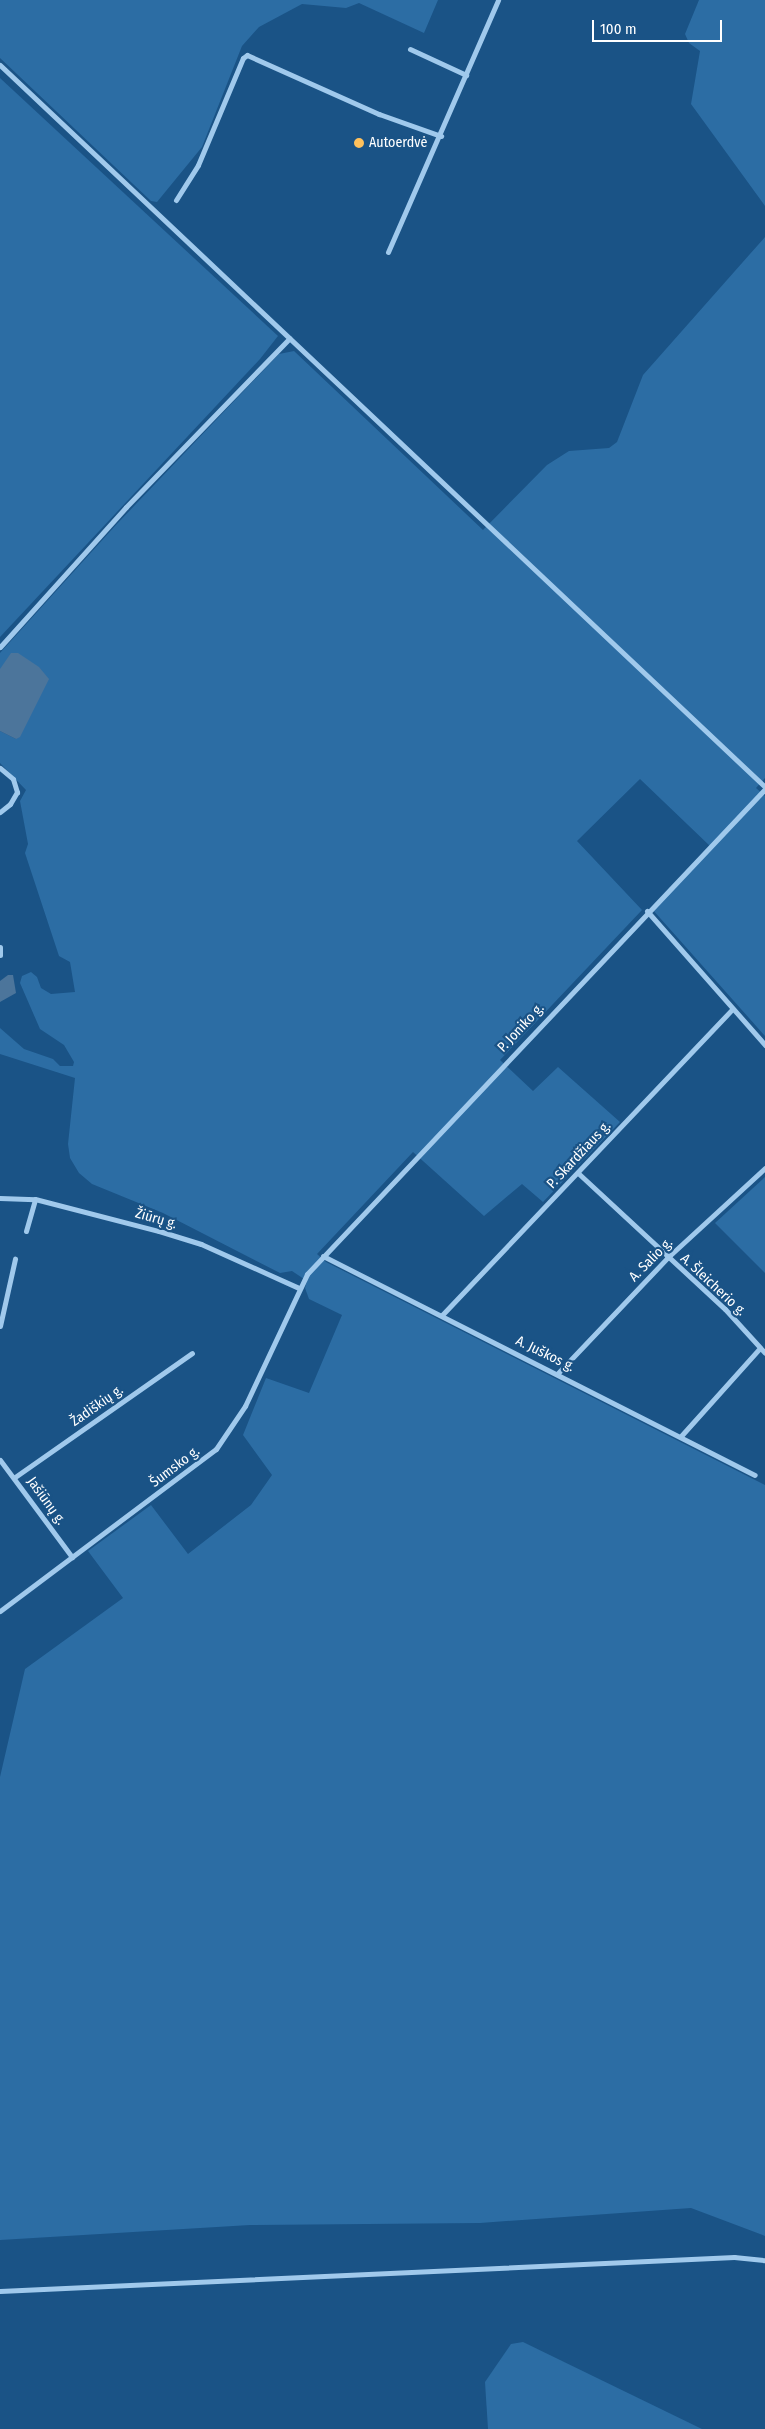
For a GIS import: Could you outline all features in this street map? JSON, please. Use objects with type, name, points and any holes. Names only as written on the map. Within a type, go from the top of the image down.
[{"type":"street","points":[[388,252],[441,136],[498,0]]},
{"type":"street","points":[[410,49],[466,75]]},
{"type":"street","points":[[176,200],[198,165],[243,58],[247,55],[379,114],[441,136]]},
{"type":"street","points":[[0,64],[765,788]]},
{"type":"street","points":[[0,647],[126,507],[290,338]]},
{"type":"street","points":[[0,768],[13,779],[17,792],[10,804],[0,812]]},
{"type":"street","name":"P. Joniko g.","points":[[299,1288],[323,1256],[765,788]]},
{"type":"street","points":[[647,911],[765,1044]]},
{"type":"street","points":[[0,947],[0,955]]},
{"type":"street","name":"P. Skardžiaus g.","points":[[442,1315],[732,1009]]},
{"type":"street","name":"A. Salio g.","points":[[558,1373],[667,1258],[765,1168]]},
{"type":"street","name":"A. Šleicherio g.","points":[[578,1173],[667,1258],[726,1309],[765,1352]]},
{"type":"street","name":"Žiūrų g.","points":[[0,1198],[35,1199],[180,1237],[299,1288]]},
{"type":"street","points":[[26,1231],[35,1199]]},
{"type":"street","name":"A. Juškos g.","points":[[323,1256],[558,1373],[755,1475]]},
{"type":"street","points":[[0,1326],[15,1258]]},
{"type":"street","name":"Šumsko g.","points":[[0,1611],[216,1449],[245,1406],[299,1288]]},
{"type":"street","points":[[681,1436],[760,1348]]},
{"type":"street","name":"Žadiškių g.","points":[[14,1477],[192,1353]]},
{"type":"street","name":"Jašiūnų g.","points":[[0,1460],[72,1557]]},
{"type":"street","points":[[0,2291],[725,2258],[765,2260]]},
{"type":"shaded area","points":[[0,0],[438,0],[424,33],[359,3],[346,8],[302,4],[259,27],[242,46],[202,147],[157,202],[151,201],[0,58]]},
{"type":"shaded area","points":[[699,0],[765,0],[765,206],[691,104],[700,51],[689,43],[685,34]]},
{"type":"shaded area","points":[[0,78],[278,336],[260,359],[0,637]]},
{"type":"shaded area","points":[[765,237],[765,778],[756,788],[765,796],[765,1036],[652,909],[711,847],[640,779],[577,841],[642,910],[500,1060],[533,1091],[558,1067],[620,1122],[543,1202],[522,1184],[484,1216],[413,1152],[317,1254],[326,1262],[765,1485],[765,2236],[691,2208],[480,2223],[250,2225],[0,2240],[0,1777],[25,1669],[123,1598],[88,1551],[151,1505],[188,1554],[251,1505],[272,1475],[243,1435],[266,1378],[309,1393],[342,1315],[309,1299],[305,1288],[307,1281],[292,1271],[280,1273],[163,1213],[92,1184],[79,1173],[70,1158],[68,1144],[75,1078],[0,1054],[0,1028],[24,1049],[53,1059],[60,1066],[73,1066],[74,1062],[64,1045],[40,1029],[20,983],[22,976],[31,972],[37,977],[41,988],[51,994],[75,992],[70,962],[59,956],[25,853],[28,844],[20,801],[26,790],[0,763],[0,731],[16,739],[0,669],[0,653],[115,526],[279,354],[294,351],[483,530],[547,465],[569,451],[609,448],[617,442],[643,375]]},
{"type":"shaded area","points":[[11,653],[18,653],[39,667],[49,679],[20,737],[16,739],[0,731],[0,669]]},
{"type":"shaded area","points":[[8,975],[13,975],[16,993],[0,1002],[0,981]]},
{"type":"shaded area","points":[[765,1177],[765,1273],[715,1223]]},
{"type":"shaded area","points":[[523,2342],[702,2429],[488,2429],[485,2382],[511,2344]]},
{"type":"place","name":"Autoerdvė","points":[[359,143]]}]
